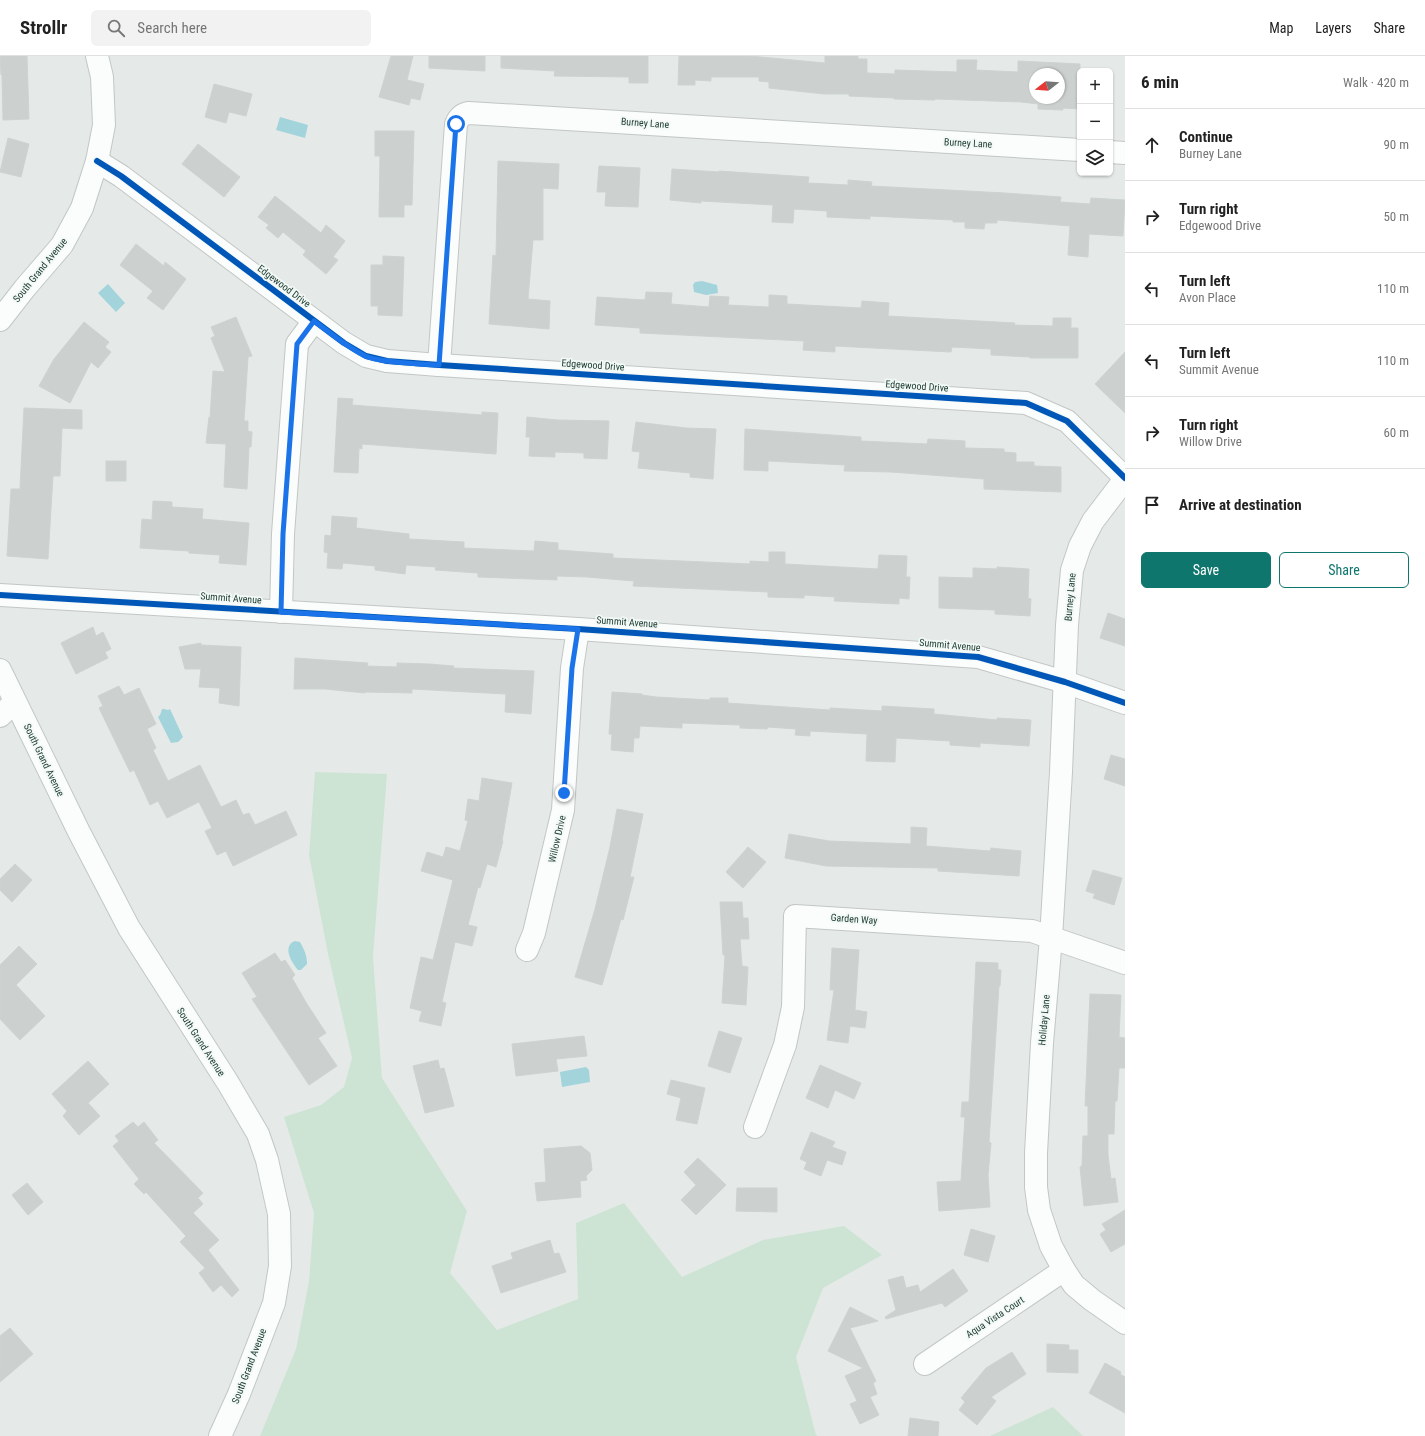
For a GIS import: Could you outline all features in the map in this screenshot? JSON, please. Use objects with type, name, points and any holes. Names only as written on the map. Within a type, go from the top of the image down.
[{"type":"street","name":"South Grand Avenue","points":[[0,320],[62,245],[82,208],[97,160],[104,125],[102,84],[96,56]]},
{"type":"street","name":"Burney Lane","points":[[439,365],[456,124],[463,114],[469,113],[522,116],[1077,150]]},
{"type":"street","points":[[1113,152],[1125,152]]},
{"type":"street","name":"Edgewood Drive","points":[[97,160],[121,176],[344,343],[366,356],[387,361],[439,365],[1026,403],[1068,422],[1125,478]]},
{"type":"street","points":[[281,612],[283,534],[297,344],[314,321]]},
{"type":"street","name":"Burney Lane","points":[[1065,682],[1067,625],[1072,570],[1080,546],[1093,521],[1125,478]]},
{"type":"street","name":"Summit Avenue","points":[[0,594],[578,629],[978,657],[1065,682],[1125,703]]},
{"type":"street","name":"Willow Drive","points":[[527,950],[534,933],[563,810],[572,668],[578,629]]},
{"type":"street","name":"South Grand Avenue","points":[[0,670],[8,709],[89,853],[129,928],[228,1083],[258,1134],[267,1160],[279,1214],[280,1266],[274,1303],[239,1394],[220,1436]]},
{"type":"street","name":"Holiday Lane","points":[[1065,682],[1051,938],[1041,1058],[1036,1153],[1036,1187],[1039,1210],[1044,1227],[1051,1246],[1064,1270],[1074,1285],[1097,1304],[1125,1323]]},
{"type":"street","name":"Garden Way","points":[[755,1127],[785,1045],[793,1007],[795,916],[1032,931],[1125,963]]},
{"type":"street","name":"Aqua Vista Court","points":[[925,1364],[1064,1270]]},
{"type":"green space","points":[[315,772],[387,774],[373,957],[382,1078],[467,1211],[450,1273],[497,1330],[578,1299],[576,1223],[624,1203],[682,1277],[763,1240],[844,1226],[882,1255],[823,1288],[796,1357],[816,1435],[818,1436],[260,1436],[296,1349],[309,1281],[314,1213],[284,1117],[321,1105],[344,1087],[352,1058],[328,954],[309,855]]},
{"type":"green space","points":[[1053,1407],[1083,1436],[990,1436]]},
{"type":"water","points":[[280,117],[308,125],[305,138],[276,130]]},
{"type":"water","points":[[702,281],[717,285],[718,293],[706,295],[694,292],[693,285],[695,282]]},
{"type":"water","points":[[108,284],[125,303],[116,312],[98,293]]},
{"type":"water","points":[[162,709],[170,709],[183,737],[178,742],[171,743],[158,717]]},
{"type":"water","points":[[295,941],[300,942],[306,958],[307,964],[301,970],[298,970],[295,967],[288,950],[291,943]]},
{"type":"water","points":[[586,1067],[589,1070],[590,1082],[562,1087],[560,1072]]},
{"type":"building","points":[[0,56],[27,56],[29,119],[3,120]]},
{"type":"building","points":[[391,56],[413,56],[407,80],[424,84],[420,100],[411,98],[409,105],[379,97]]},
{"type":"building","points":[[429,56],[485,56],[485,71],[429,68]]},
{"type":"building","points":[[501,56],[648,56],[648,83],[629,83],[629,77],[554,76],[555,71],[501,68]]},
{"type":"building","points":[[679,56],[750,56],[825,63],[825,56],[858,56],[858,59],[867,59],[867,73],[895,74],[895,70],[957,72],[957,60],[977,60],[976,70],[1018,72],[1018,61],[1080,64],[1080,68],[1077,68],[1077,109],[1063,108],[1063,110],[1038,109],[1038,104],[1065,104],[1065,68],[1029,68],[1029,103],[894,99],[849,96],[849,94],[824,94],[769,88],[769,82],[759,81],[759,77],[711,77],[711,81],[695,80],[695,85],[678,85]]},
{"type":"building","points":[[214,84],[252,94],[246,116],[229,112],[226,123],[205,117]]},
{"type":"building","points":[[375,131],[414,131],[412,205],[404,205],[404,217],[379,217],[380,156],[375,156]]},
{"type":"building","points":[[8,138],[29,144],[21,177],[0,172]]},
{"type":"building","points":[[198,144],[240,177],[224,197],[182,164]]},
{"type":"building","points":[[498,161],[559,164],[558,189],[543,188],[543,240],[533,240],[528,299],[550,301],[549,329],[489,324],[493,255],[496,256]]},
{"type":"building","points":[[599,166],[640,168],[638,207],[605,206],[606,192],[597,192]]},
{"type":"building","points":[[672,169],[809,177],[808,183],[848,185],[848,180],[872,182],[871,186],[1061,197],[1060,202],[1090,204],[1091,198],[1125,200],[1123,236],[1089,234],[1088,257],[1068,255],[1070,226],[997,220],[997,223],[985,223],[984,229],[965,228],[965,222],[953,222],[953,220],[870,216],[870,219],[827,217],[827,211],[794,209],[793,223],[772,222],[773,205],[701,201],[701,203],[670,200]]},
{"type":"building","points":[[275,196],[321,233],[326,225],[345,241],[333,257],[338,260],[326,274],[303,255],[306,251],[283,232],[278,238],[266,228],[269,225],[258,217]]},
{"type":"building","points":[[136,244],[164,266],[165,262],[186,279],[163,310],[147,298],[153,291],[120,265]]},
{"type":"building","points":[[383,256],[404,257],[402,316],[378,315],[378,306],[371,306],[371,265],[383,265]]},
{"type":"building","points":[[646,292],[672,293],[671,304],[709,307],[710,296],[729,297],[728,305],[769,307],[769,295],[787,296],[787,304],[861,308],[862,301],[889,303],[888,316],[1015,323],[1014,325],[1053,326],[1053,318],[1071,318],[1071,328],[1078,328],[1078,358],[1030,358],[991,355],[991,349],[952,347],[951,352],[835,346],[835,352],[803,350],[804,341],[640,333],[640,328],[595,325],[597,297],[645,300]]},
{"type":"building","points":[[236,317],[252,356],[248,357],[244,421],[248,421],[248,431],[252,432],[251,447],[249,447],[247,489],[224,487],[226,444],[206,443],[209,417],[210,418],[213,371],[225,372],[211,338],[215,336],[211,327]]},
{"type":"building","points":[[84,322],[109,342],[105,347],[111,352],[98,368],[91,362],[70,403],[39,386],[54,359]]},
{"type":"building","points":[[1125,352],[1125,413],[1095,384]]},
{"type":"building","points":[[338,398],[353,399],[352,405],[482,415],[482,412],[498,413],[496,454],[362,444],[362,449],[359,448],[358,473],[334,472]]},
{"type":"building","points":[[24,408],[82,410],[82,429],[62,428],[60,476],[53,476],[48,559],[7,556],[11,489],[20,489]]},
{"type":"building","points":[[527,417],[557,420],[609,421],[607,459],[584,458],[584,453],[555,452],[555,457],[529,456],[530,437],[526,437]]},
{"type":"building","points":[[636,422],[686,428],[716,429],[713,479],[690,477],[690,473],[638,468],[640,452],[632,451]]},
{"type":"building","points":[[745,429],[861,437],[861,441],[927,444],[928,439],[965,441],[965,448],[1004,449],[1004,452],[1016,453],[1016,462],[1034,462],[1034,466],[1061,467],[1061,492],[984,489],[984,479],[891,472],[844,471],[845,465],[768,461],[768,471],[744,470]]},
{"type":"building","points":[[106,461],[126,461],[126,481],[106,481]]},
{"type":"building","points":[[153,501],[172,502],[172,507],[203,509],[202,519],[249,523],[246,565],[219,563],[220,555],[189,553],[189,551],[140,548],[142,519],[152,520]]},
{"type":"building","points":[[332,516],[357,518],[356,528],[409,534],[409,539],[464,542],[464,548],[534,551],[535,541],[558,543],[558,550],[613,554],[613,558],[750,564],[750,561],[769,562],[769,552],[785,552],[785,564],[878,569],[879,555],[907,556],[906,577],[910,577],[909,599],[899,598],[899,604],[834,601],[835,597],[804,595],[804,598],[768,597],[768,592],[633,586],[634,581],[587,577],[557,576],[557,580],[478,577],[478,573],[435,570],[436,567],[406,565],[405,574],[375,570],[375,566],[343,563],[342,569],[327,568],[328,553],[324,552],[325,535],[331,536]]},
{"type":"building","points":[[997,567],[1029,569],[1028,598],[1031,599],[1030,616],[995,614],[995,610],[939,608],[939,577],[973,578],[973,568],[997,569]]},
{"type":"building","points":[[1108,613],[1125,619],[1125,646],[1100,638]]},
{"type":"building","points":[[93,627],[96,636],[103,632],[111,649],[105,652],[108,658],[76,674],[61,643]]},
{"type":"building","points":[[201,643],[201,645],[241,647],[239,706],[219,703],[220,688],[199,687],[201,669],[185,669],[179,647]]},
{"type":"building","points":[[295,658],[368,663],[367,666],[397,667],[397,663],[454,666],[453,668],[534,671],[531,714],[505,712],[506,694],[412,689],[412,693],[365,693],[325,689],[294,689]]},
{"type":"building","points":[[119,686],[124,695],[139,688],[156,724],[147,729],[156,748],[153,750],[168,781],[200,765],[221,807],[236,800],[243,815],[249,813],[255,825],[286,811],[297,835],[233,866],[226,851],[217,855],[205,831],[212,828],[199,802],[167,818],[158,801],[150,805],[134,770],[130,772],[99,708],[103,706],[98,696]]},
{"type":"building","points":[[612,692],[642,694],[656,697],[710,700],[710,698],[728,698],[728,703],[830,710],[830,708],[882,711],[882,706],[934,709],[934,714],[997,720],[997,718],[1031,720],[1029,746],[980,743],[980,747],[950,745],[950,741],[896,738],[895,762],[866,761],[867,734],[810,731],[810,736],[795,735],[796,729],[768,727],[767,729],[740,728],[740,725],[682,723],[682,728],[640,726],[639,738],[634,738],[633,752],[611,750],[612,734],[609,734]]},
{"type":"building","points":[[1111,755],[1125,759],[1125,786],[1104,779]]},
{"type":"building","points":[[482,778],[512,783],[503,841],[496,867],[487,864],[480,888],[478,887],[468,925],[477,927],[472,946],[455,942],[442,1002],[446,1003],[441,1026],[419,1021],[422,1011],[410,1008],[421,957],[433,960],[453,880],[421,871],[427,852],[443,857],[446,847],[460,851],[468,821],[465,820],[468,799],[479,801]]},
{"type":"building","points":[[617,809],[643,814],[630,877],[634,877],[623,920],[621,919],[602,985],[575,977],[595,909],[610,847]]},
{"type":"building","points":[[911,827],[927,828],[926,846],[990,851],[991,848],[1021,851],[1019,876],[938,871],[938,868],[826,866],[785,858],[789,834],[829,841],[911,844]]},
{"type":"building","points":[[748,847],[766,862],[743,888],[726,872]]},
{"type":"building","points":[[15,864],[32,880],[12,902],[0,890],[0,879]]},
{"type":"building","points":[[1093,870],[1122,878],[1114,905],[1093,898],[1095,894],[1086,891]]},
{"type":"building","points":[[720,902],[742,902],[743,918],[748,918],[749,939],[740,939],[742,966],[748,967],[746,1005],[722,1003],[725,955],[723,955]]},
{"type":"building","points":[[19,946],[37,964],[16,985],[45,1016],[20,1040],[0,1019],[0,965]]},
{"type":"building","points":[[832,948],[859,950],[855,1010],[867,1012],[865,1028],[850,1026],[848,1043],[827,1040],[834,990],[830,990]]},
{"type":"building","points":[[275,953],[281,962],[285,960],[295,975],[292,978],[326,1033],[318,1038],[337,1066],[309,1085],[252,999],[257,997],[242,973]]},
{"type":"building","points":[[976,962],[998,963],[998,970],[1001,970],[989,1142],[991,1143],[988,1175],[990,1207],[939,1211],[937,1182],[961,1181],[965,1117],[961,1117],[962,1102],[969,1102]]},
{"type":"building","points":[[1090,994],[1121,995],[1119,1037],[1125,1038],[1125,1068],[1119,1068],[1117,1101],[1115,1101],[1114,1134],[1108,1134],[1108,1155],[1111,1179],[1115,1178],[1118,1202],[1084,1206],[1080,1167],[1082,1166],[1083,1136],[1088,1136],[1088,1106],[1085,1106]]},
{"type":"building","points":[[719,1031],[742,1038],[730,1073],[708,1066]]},
{"type":"building","points":[[584,1036],[587,1056],[556,1059],[558,1071],[516,1076],[512,1044]]},
{"type":"building","points":[[438,1060],[440,1069],[444,1068],[454,1106],[425,1113],[413,1066]]},
{"type":"building","points":[[88,1061],[109,1084],[88,1103],[100,1116],[79,1135],[63,1116],[67,1111],[52,1094]]},
{"type":"building","points":[[820,1065],[861,1083],[854,1099],[835,1090],[828,1108],[806,1098]]},
{"type":"building","points":[[671,1080],[705,1088],[697,1124],[676,1120],[681,1098],[667,1094]]},
{"type":"building","points":[[133,1122],[138,1127],[144,1122],[158,1140],[154,1143],[203,1193],[198,1198],[203,1204],[193,1213],[219,1240],[208,1250],[239,1290],[232,1297],[221,1285],[213,1292],[199,1273],[205,1268],[180,1242],[186,1236],[146,1192],[144,1194],[134,1184],[139,1179],[113,1146],[119,1141],[115,1136]]},
{"type":"building","points":[[811,1132],[835,1142],[832,1147],[846,1152],[842,1165],[827,1160],[821,1176],[804,1169],[807,1162],[800,1159]]},
{"type":"building","points":[[581,1146],[590,1153],[592,1170],[586,1176],[587,1180],[580,1181],[581,1197],[537,1201],[535,1183],[546,1182],[544,1149]]},
{"type":"building","points":[[698,1158],[726,1185],[696,1215],[681,1200],[696,1185],[684,1172]]},
{"type":"building","points":[[27,1183],[43,1202],[28,1215],[12,1195]]},
{"type":"building","points":[[737,1188],[777,1188],[777,1212],[736,1211]]},
{"type":"building","points":[[1125,1210],[1125,1244],[1111,1252],[1100,1234],[1106,1230],[1102,1224]]},
{"type":"building","points":[[971,1229],[995,1236],[988,1262],[964,1255]]},
{"type":"building","points":[[550,1240],[554,1254],[559,1253],[566,1272],[501,1293],[492,1266],[513,1259],[511,1253]]},
{"type":"building","points":[[953,1269],[968,1291],[945,1307],[942,1303],[886,1319],[885,1317],[896,1310],[888,1280],[903,1276],[906,1288],[918,1285],[920,1292]]},
{"type":"building","points":[[850,1307],[878,1321],[850,1328],[876,1381],[873,1383],[877,1394],[870,1397],[879,1415],[860,1424],[850,1404],[857,1401],[845,1376],[863,1368],[828,1351]]},
{"type":"building","points":[[10,1328],[33,1354],[0,1382],[0,1336]]},
{"type":"building","points":[[1047,1344],[1069,1345],[1069,1350],[1078,1350],[1078,1373],[1047,1372]]},
{"type":"building","points":[[1012,1352],[1026,1374],[991,1397],[996,1401],[977,1425],[959,1410],[965,1402],[961,1398],[986,1368]]},
{"type":"building","points":[[1105,1363],[1121,1372],[1120,1374],[1125,1377],[1125,1413],[1089,1393]]},
{"type":"building","points":[[910,1418],[939,1422],[938,1436],[908,1436]]},
{"type":"cycle path","points":[[97,161],[121,176],[344,343],[366,356],[387,361],[439,365],[1026,403],[1067,421],[1125,478]]},
{"type":"cycle path","points":[[0,595],[578,629],[978,657],[1065,682],[1125,703]]},
{"type":"route","points":[[456,124],[439,365],[387,361],[366,356],[344,343],[314,321],[297,344],[283,534],[281,612],[578,629],[572,668],[564,793]]}]
